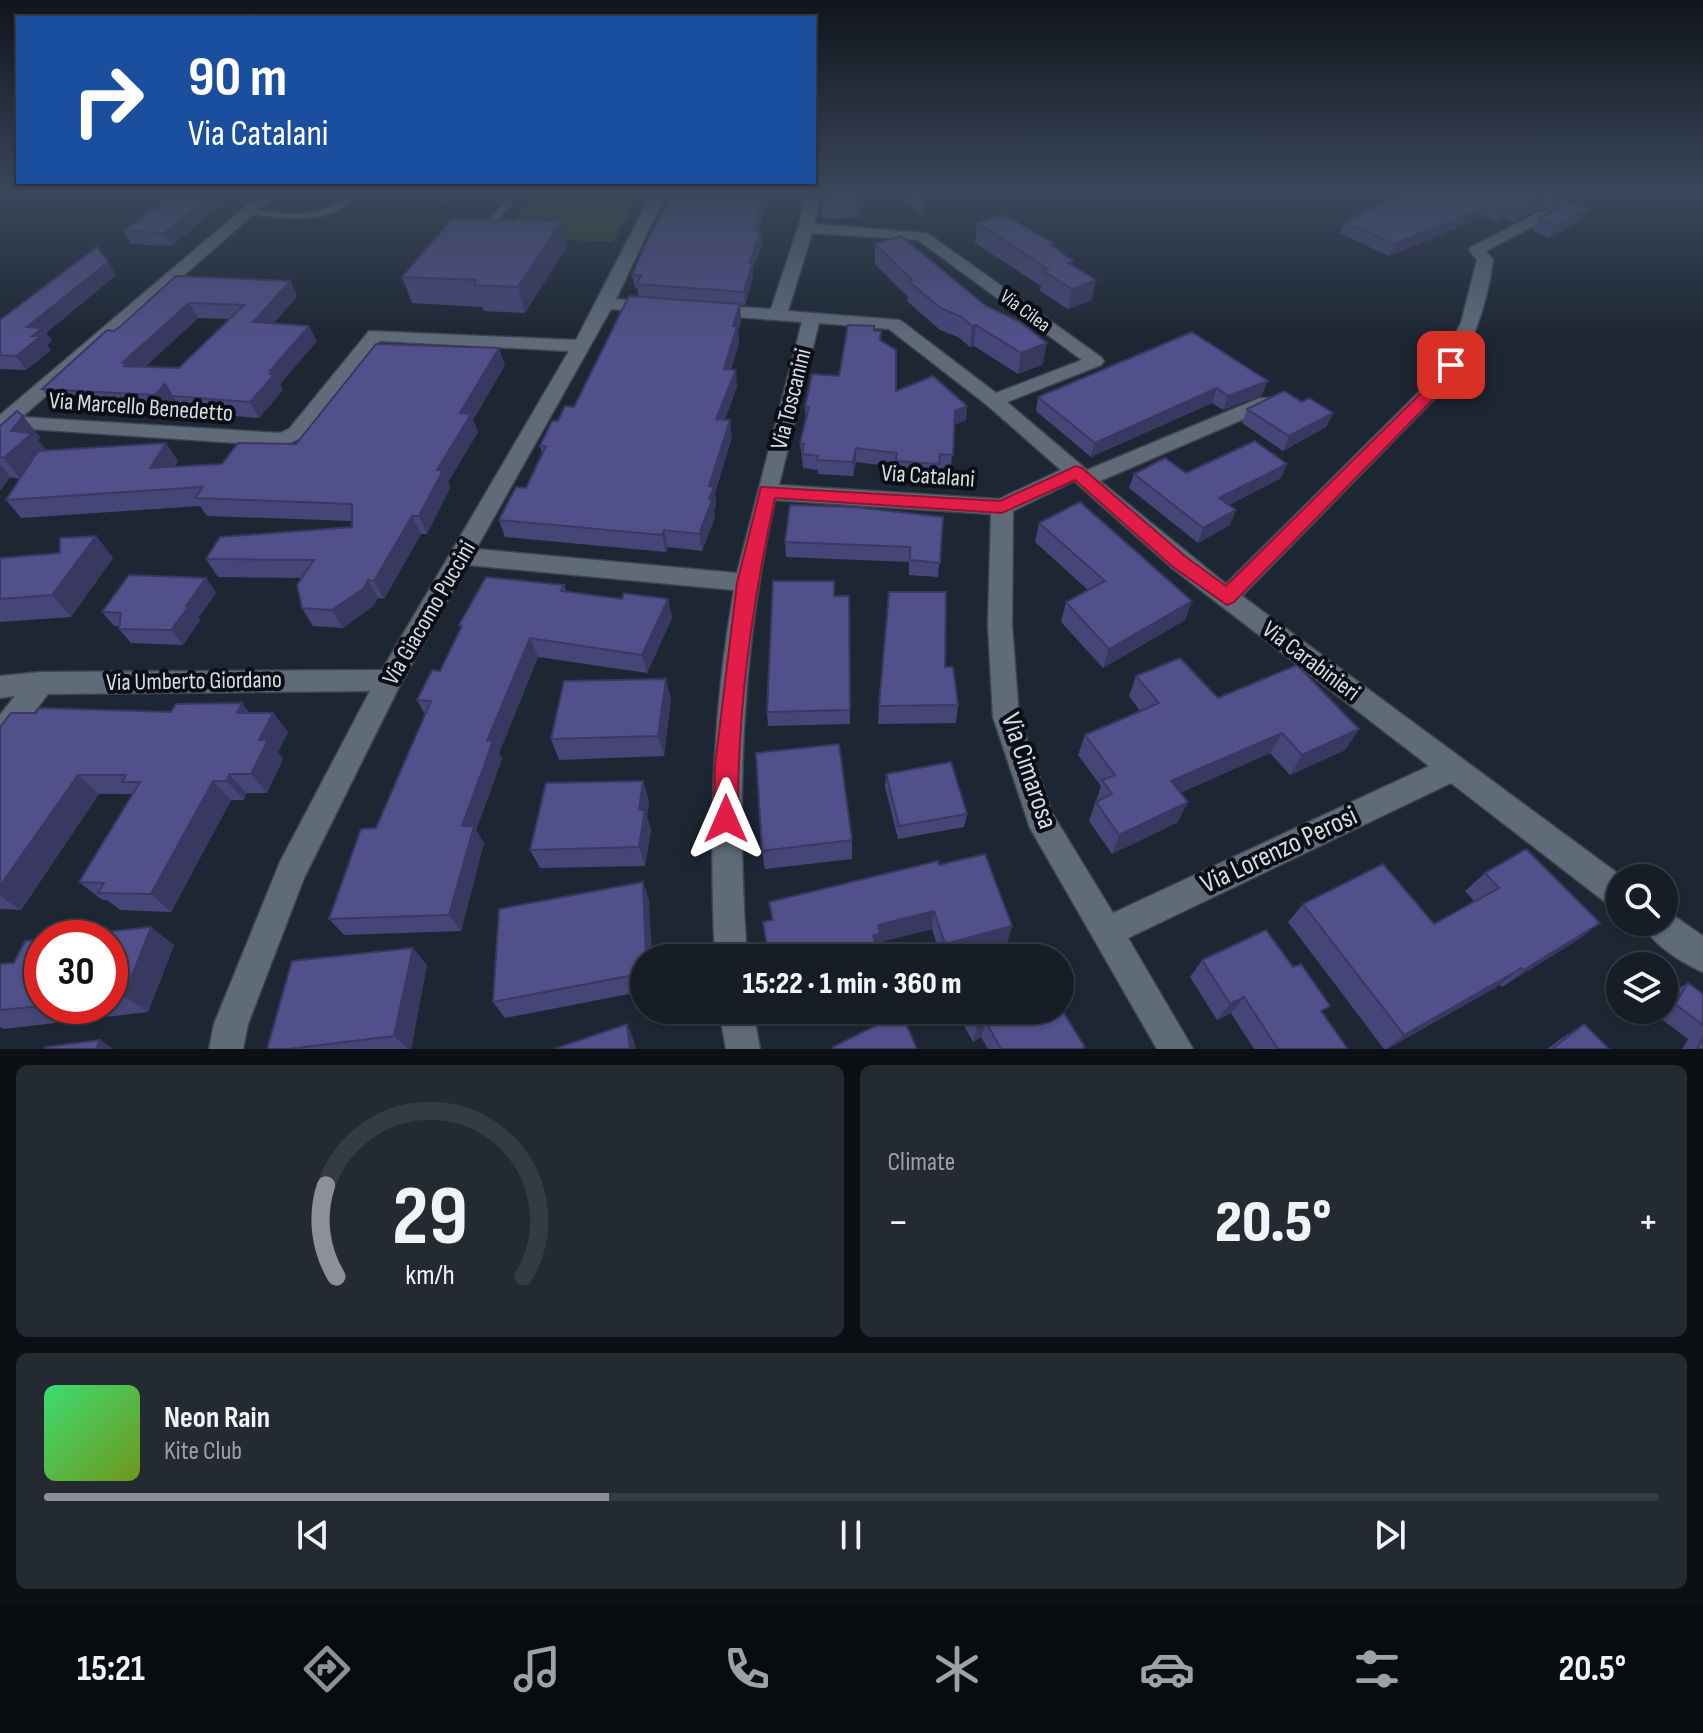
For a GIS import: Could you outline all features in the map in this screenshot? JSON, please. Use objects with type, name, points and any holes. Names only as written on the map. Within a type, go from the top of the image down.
[{"type":"street","name":"Via Marcello Benedetto","points":[[2,424],[216,240]]},
{"type":"street","name":"Via Giacomo Puccini","points":[[226,1049],[231,1024],[291,872],[389,680],[582,346],[636,240]]},
{"type":"street","points":[[778,315],[802,240]]},
{"type":"street","name":"Via Cilea","points":[[927,240],[1095,361],[994,401]]},
{"type":"street","points":[[606,303],[894,324],[994,401],[1180,562],[1227,597],[1441,381],[1461,348],[1482,288],[1485,260],[1477,250],[1496,240]]},
{"type":"street","name":"Via Toscanini","points":[[730,944],[726,898],[726,766],[747,583],[812,316]]},
{"type":"street","name":"Via Marcello Benedetto","points":[[2,424],[283,440],[296,433],[375,335],[582,346]]},
{"type":"street","points":[[1081,476],[1267,402]]},
{"type":"street","name":"Via Catalani","points":[[768,492],[1002,507],[1081,476]]},
{"type":"street","name":"Via Cimarosa","points":[[1002,507],[1000,625],[1006,717],[1040,819],[1176,1049]]},
{"type":"street","points":[[462,556],[747,583]]},
{"type":"street","name":"Via Carabinieri","points":[[1227,597],[1606,883]]},
{"type":"street","name":"Via Umberto Giordano","points":[[0,687],[41,683],[389,680]]},
{"type":"street","points":[[0,735],[41,683]]},
{"type":"street","name":"Via Lorenzo Perosi","points":[[1105,933],[1453,768]]},
{"type":"street","points":[[1676,936],[1703,956]]},
{"type":"street","points":[[739,1024],[743,1049]]},
{"type":"green space","points":[[568,240],[614,240],[613,242]]},
{"type":"building","points":[[434,240],[549,240],[518,287],[475,285],[476,280],[402,277]]},
{"type":"building","points":[[648,240],[758,240],[749,263],[752,263],[744,292],[637,284],[641,275],[632,275]]},
{"type":"building","points":[[906,240],[986,306],[1020,322],[1047,343],[1021,353],[960,316],[942,309],[908,281],[912,280],[875,244]]},
{"type":"building","points":[[1003,240],[1048,240],[1073,261],[1068,263],[1096,280],[1072,289],[1043,271],[1048,269]]},
{"type":"building","points":[[97,247],[108,262],[27,327],[42,328],[32,336],[41,336],[16,356],[0,355],[0,320]]},
{"type":"building","points":[[176,276],[290,281],[253,322],[309,326],[270,371],[274,375],[250,402],[172,396],[165,384],[155,395],[42,389],[107,330],[114,331]],"holes":[[[189,303],[244,305],[179,368],[124,366],[127,363],[122,363]]]},
{"type":"building","points":[[629,296],[740,304],[724,369],[736,370],[716,419],[730,420],[709,486],[714,487],[709,499],[712,500],[699,534],[664,530],[662,535],[499,520],[516,487],[526,488],[546,446],[540,446],[552,421],[558,421],[565,406],[574,407]]},
{"type":"building","points":[[848,325],[874,326],[874,331],[881,331],[880,340],[896,350],[896,391],[933,376],[967,406],[955,411],[953,455],[940,454],[939,464],[896,461],[897,453],[856,448],[853,462],[817,460],[818,456],[802,454],[804,444],[800,443],[809,407],[805,407],[812,374],[839,376]]},
{"type":"building","points":[[1192,332],[1268,381],[1228,396],[1217,388],[1095,443],[1038,397]]},
{"type":"building","points":[[376,344],[499,348],[460,413],[471,414],[437,470],[443,470],[419,516],[412,516],[374,581],[368,580],[364,588],[332,610],[302,608],[297,585],[314,560],[206,559],[220,537],[352,527],[352,504],[195,498],[203,487],[6,500],[38,451],[166,443],[150,468],[222,464],[238,443],[296,444]]},
{"type":"building","points":[[1284,391],[1302,402],[1309,398],[1333,413],[1289,436],[1247,409]]},
{"type":"building","points":[[17,411],[23,416],[11,431],[32,433],[4,458],[0,457],[0,426]]},
{"type":"building","points":[[1255,441],[1287,464],[1219,498],[1236,510],[1203,528],[1134,474],[1165,458],[1186,473]]},
{"type":"building","points":[[1080,502],[1192,601],[1109,649],[1066,602],[1105,581],[1039,523]]},
{"type":"building","points":[[790,505],[854,507],[943,517],[940,563],[910,560],[910,547],[785,542]]},
{"type":"building","points":[[96,536],[52,595],[0,599],[0,558],[60,553],[60,538]]},
{"type":"building","points":[[129,575],[206,578],[171,630],[119,629],[121,613],[102,612]]},
{"type":"building","points":[[486,577],[564,585],[561,591],[622,599],[624,593],[668,599],[642,655],[530,638],[487,741],[493,741],[462,826],[474,826],[449,915],[329,919],[361,829],[376,828],[431,701],[417,700],[432,670],[440,671],[462,626],[459,625]]},
{"type":"building","points":[[773,581],[834,581],[834,596],[849,596],[850,710],[767,712]]},
{"type":"building","points":[[889,592],[946,592],[945,667],[953,667],[958,705],[879,706]]},
{"type":"building","points":[[1180,658],[1218,698],[1297,665],[1359,729],[1302,755],[1282,733],[1171,781],[1188,802],[1119,835],[1096,802],[1112,794],[1102,780],[1115,775],[1085,735],[1159,703],[1136,676]]},
{"type":"building","points":[[666,679],[658,736],[551,739],[564,681]]},
{"type":"building","points":[[242,703],[237,713],[273,713],[259,740],[268,740],[251,774],[229,774],[227,781],[213,781],[151,894],[98,893],[104,883],[79,882],[140,782],[122,782],[126,775],[78,775],[0,886],[0,727],[11,713],[36,713],[39,708],[171,712],[176,704]]},
{"type":"building","points":[[839,744],[852,840],[762,851],[756,753]]},
{"type":"building","points":[[951,762],[967,814],[899,826],[886,774]]},
{"type":"building","points":[[643,781],[639,810],[645,810],[639,847],[530,850],[546,783]]},
{"type":"building","points":[[1526,849],[1600,923],[1524,970],[1522,968],[1404,1035],[1303,904],[1383,864],[1434,924],[1499,888],[1485,873]]},
{"type":"building","points":[[985,854],[1012,926],[945,944],[934,911],[878,925],[880,933],[873,936],[875,944],[767,944],[763,922],[773,920],[769,902],[938,861],[939,865]]},
{"type":"building","points":[[643,882],[645,944],[630,944],[630,976],[493,1002],[499,909]]},
{"type":"building","points":[[151,927],[128,986],[128,930]]},
{"type":"building","points":[[1266,930],[1293,967],[1301,964],[1330,1006],[1321,1011],[1348,1049],[1278,1049],[1244,997],[1230,1004],[1202,960]]},
{"type":"building","points":[[24,943],[24,1008],[0,1010],[0,964],[14,963]]},
{"type":"building","points":[[413,948],[394,1036],[267,1049],[292,961]]},
{"type":"building","points":[[1688,983],[1703,994],[1703,1025],[1678,1006],[1678,999]]},
{"type":"building","points":[[627,1024],[630,1049],[554,1049]]},
{"type":"building","points":[[879,1024],[906,1024],[917,1049],[834,1049]]},
{"type":"building","points":[[987,1024],[1071,1024],[1085,1047],[1081,1049],[1001,1049]]},
{"type":"building","points":[[1584,1024],[1609,1049],[1552,1049]]},
{"type":"building","points":[[100,1040],[96,1049],[44,1049],[45,1047]]},
{"type":"route","points":[[726,819],[726,766],[747,583],[768,492],[1002,507],[1076,472],[1180,562],[1227,597],[1441,381],[1451,365]]}]
